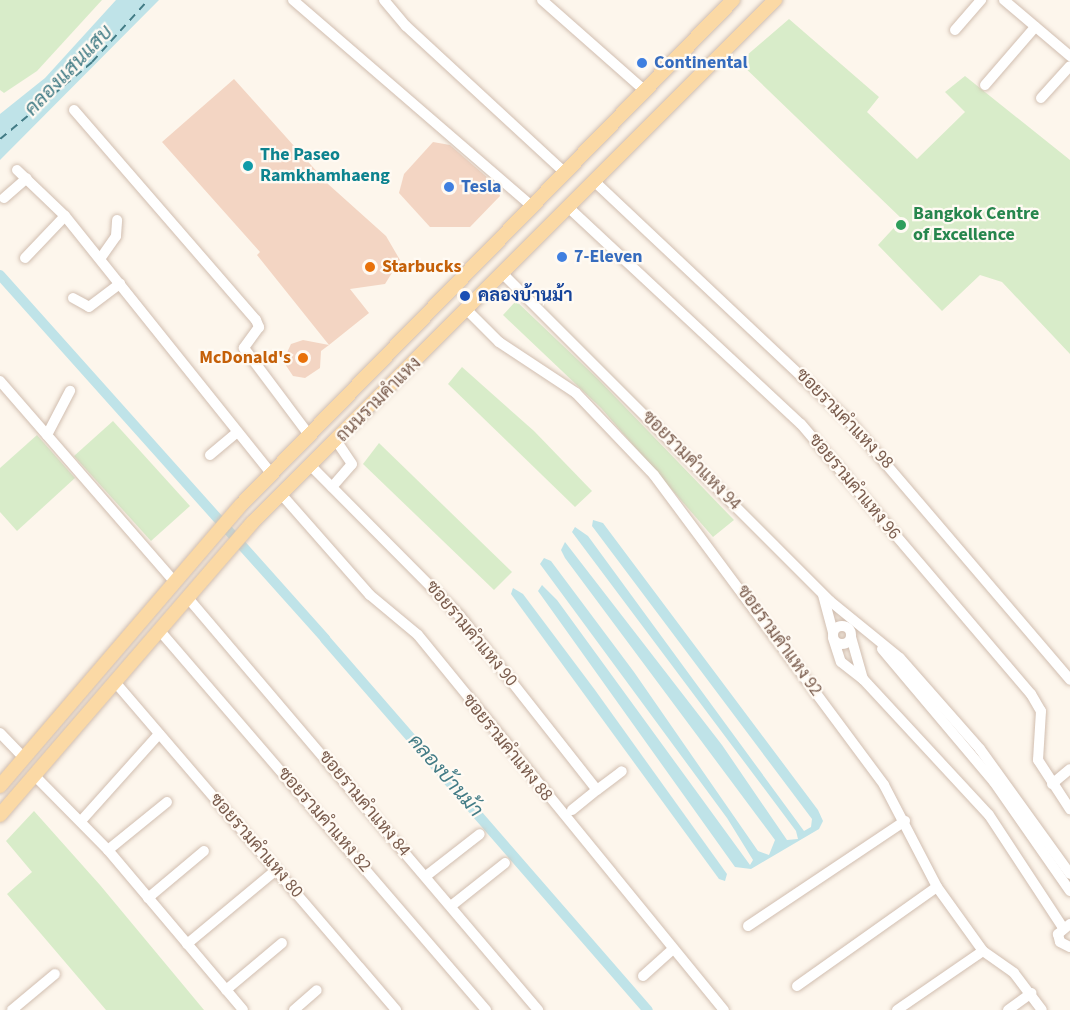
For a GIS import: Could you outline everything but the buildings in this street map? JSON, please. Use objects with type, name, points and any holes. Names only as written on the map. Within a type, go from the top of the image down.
[{"type":"main road","name":"ถนนรามคำแหง","points":[[0,786],[241,505],[732,0]]},
{"type":"main road","name":"ถนนรามคำแหง","points":[[0,815],[70,738],[115,682],[252,523],[468,311],[568,207],[775,0]]},
{"type":"main road","points":[[532,206],[550,226]]},
{"type":"main road","points":[[54,723],[70,738]]},
{"type":"street","points":[[293,0],[532,206]]},
{"type":"street","points":[[384,0],[564,172]]},
{"type":"street","points":[[542,0],[644,90]]},
{"type":"street","points":[[955,30],[981,0]]},
{"type":"street","points":[[1004,0],[1070,56]]},
{"type":"street","points":[[985,85],[1035,27]]},
{"type":"street","points":[[1041,98],[1070,66]]},
{"type":"street","points":[[74,110],[256,320],[258,327],[244,348],[309,435]]},
{"type":"street","points":[[16,170],[65,216],[272,474]]},
{"type":"street","points":[[4,198],[27,178]]},
{"type":"street","name":"ซอยรามคําแหง 98","points":[[594,181],[850,422],[1070,680]]},
{"type":"street","name":"ซอยรามคําแหง 96","points":[[568,207],[801,424],[1031,694],[1041,711],[1038,760],[1070,809]]},
{"type":"street","points":[[25,258],[65,216]]},
{"type":"street","points":[[100,259],[116,236],[117,220]]},
{"type":"street","name":"ซอยรามคําแหง 94","points":[[503,274],[822,593],[881,646],[900,658],[980,749],[1070,874]]},
{"type":"street","points":[[73,298],[89,307],[120,284]]},
{"type":"street","name":"ซอยรามคําแหง 92","points":[[468,311],[499,342],[576,393],[654,475],[884,785],[905,821],[937,887],[983,951],[1014,973],[1042,1010]]},
{"type":"street","points":[[0,381],[175,582]]},
{"type":"street","points":[[47,435],[70,391]]},
{"type":"street","points":[[210,455],[237,432]]},
{"type":"street","points":[[332,487],[352,464],[337,442]]},
{"type":"street","name":"ซอยรามคำแหง 90","points":[[311,466],[460,616],[597,790]]},
{"type":"street","name":"ซอยรามคำแหง 88","points":[[282,495],[370,595],[418,635],[724,1010]]},
{"type":"street","points":[[822,593],[838,658],[863,679],[989,815],[1066,925],[1058,938],[1070,947]]},
{"type":"street","name":"ซอยรามคำแหง 84","points":[[189,598],[538,1010]]},
{"type":"street","points":[[836,606],[849,632],[863,679]]},
{"type":"street","name":"ซอยรามคำแหง 82","points":[[160,631],[486,1010]]},
{"type":"street","points":[[833,635],[844,644],[849,632]]},
{"type":"street","points":[[833,635],[849,632]]},
{"type":"street","name":"ซอยรามคําแหง 94","points":[[881,646],[891,664],[993,782],[1070,891]]},
{"type":"street","name":"ซอยรามคำแหง 80","points":[[115,682],[396,1010]]},
{"type":"street","points":[[0,733],[24,758]]},
{"type":"street","points":[[81,821],[159,734]]},
{"type":"street","points":[[1052,784],[1070,769]]},
{"type":"street","points":[[572,810],[622,771]]},
{"type":"street","points":[[35,776],[108,850],[243,1010]]},
{"type":"street","points":[[108,850],[167,802]]},
{"type":"street","points":[[748,926],[905,821]]},
{"type":"street","points":[[426,876],[480,834]]},
{"type":"street","points":[[148,898],[204,851]]},
{"type":"street","points":[[451,906],[505,863]]},
{"type":"street","points":[[187,944],[276,870]]},
{"type":"street","points":[[797,986],[937,887]]},
{"type":"street","points":[[226,990],[282,944]]},
{"type":"street","points":[[643,976],[673,949]]},
{"type":"street","points":[[897,1010],[983,951]]},
{"type":"street","points":[[12,1010],[55,974]]},
{"type":"street","points":[[294,1010],[317,990]]},
{"type":"street","points":[[1008,1010],[1031,993]]},
{"type":"green space","points":[[0,0],[102,0],[37,71],[4,93],[0,90]]},
{"type":"green space","points":[[789,19],[879,97],[867,112],[917,159],[965,112],[945,92],[965,76],[1070,160],[1070,354],[1002,282],[980,275],[942,311],[878,245],[902,219],[739,62]]},
{"type":"green space","points":[[516,301],[598,379],[734,520],[713,537],[601,408],[503,315]]},
{"type":"green space","points":[[462,367],[534,431],[592,491],[575,507],[448,384]]},
{"type":"green space","points":[[113,421],[190,506],[151,541],[74,456]]},
{"type":"green space","points":[[37,435],[75,478],[17,531],[0,512],[0,468]]},
{"type":"green space","points":[[379,443],[512,572],[494,590],[363,464]]},
{"type":"green space","points":[[34,811],[100,885],[204,1010],[106,1010],[7,894],[32,872],[6,841]]},
{"type":"water","name":"คลองแสนแสบ","points":[[116,0],[159,0],[0,160],[0,114],[45,78]]},
{"type":"water","points":[[593,520],[603,523],[818,810],[823,821],[819,829],[751,869],[735,867],[538,591],[542,585],[557,600],[750,865],[753,860],[727,818],[540,564],[544,558],[551,561],[634,672],[758,851],[769,855],[775,840],[565,558],[561,550],[565,542],[722,745],[787,840],[798,839],[796,831],[572,532],[575,527],[588,536],[804,831],[811,827],[812,819],[592,526]]},
{"type":"water","points":[[513,588],[523,594],[595,690],[727,874],[725,881],[719,879],[511,594]]},
{"type":"waterway","name":"คลองบ้านม้า","points":[[0,275],[325,639],[648,1010]]},
{"type":"ferry route","points":[[0,139],[92,62],[148,0]]},
{"type":"place","name":"Continental","points":[[642,63]]},
{"type":"place","name":"The Paseo Ramkhamhaeng","points":[[248,166]]},
{"type":"place","name":"Tesla","points":[[449,187]]},
{"type":"place","name":"Bangkok Centre of Excellence","points":[[901,225]]},
{"type":"place","name":"7-Eleven","points":[[562,257]]},
{"type":"place","name":"Starbucks","points":[[370,267]]},
{"type":"place","name":"คลองบ้านม้า","points":[[465,296]]},
{"type":"place","name":"McDonald's","points":[[303,358]]}]
